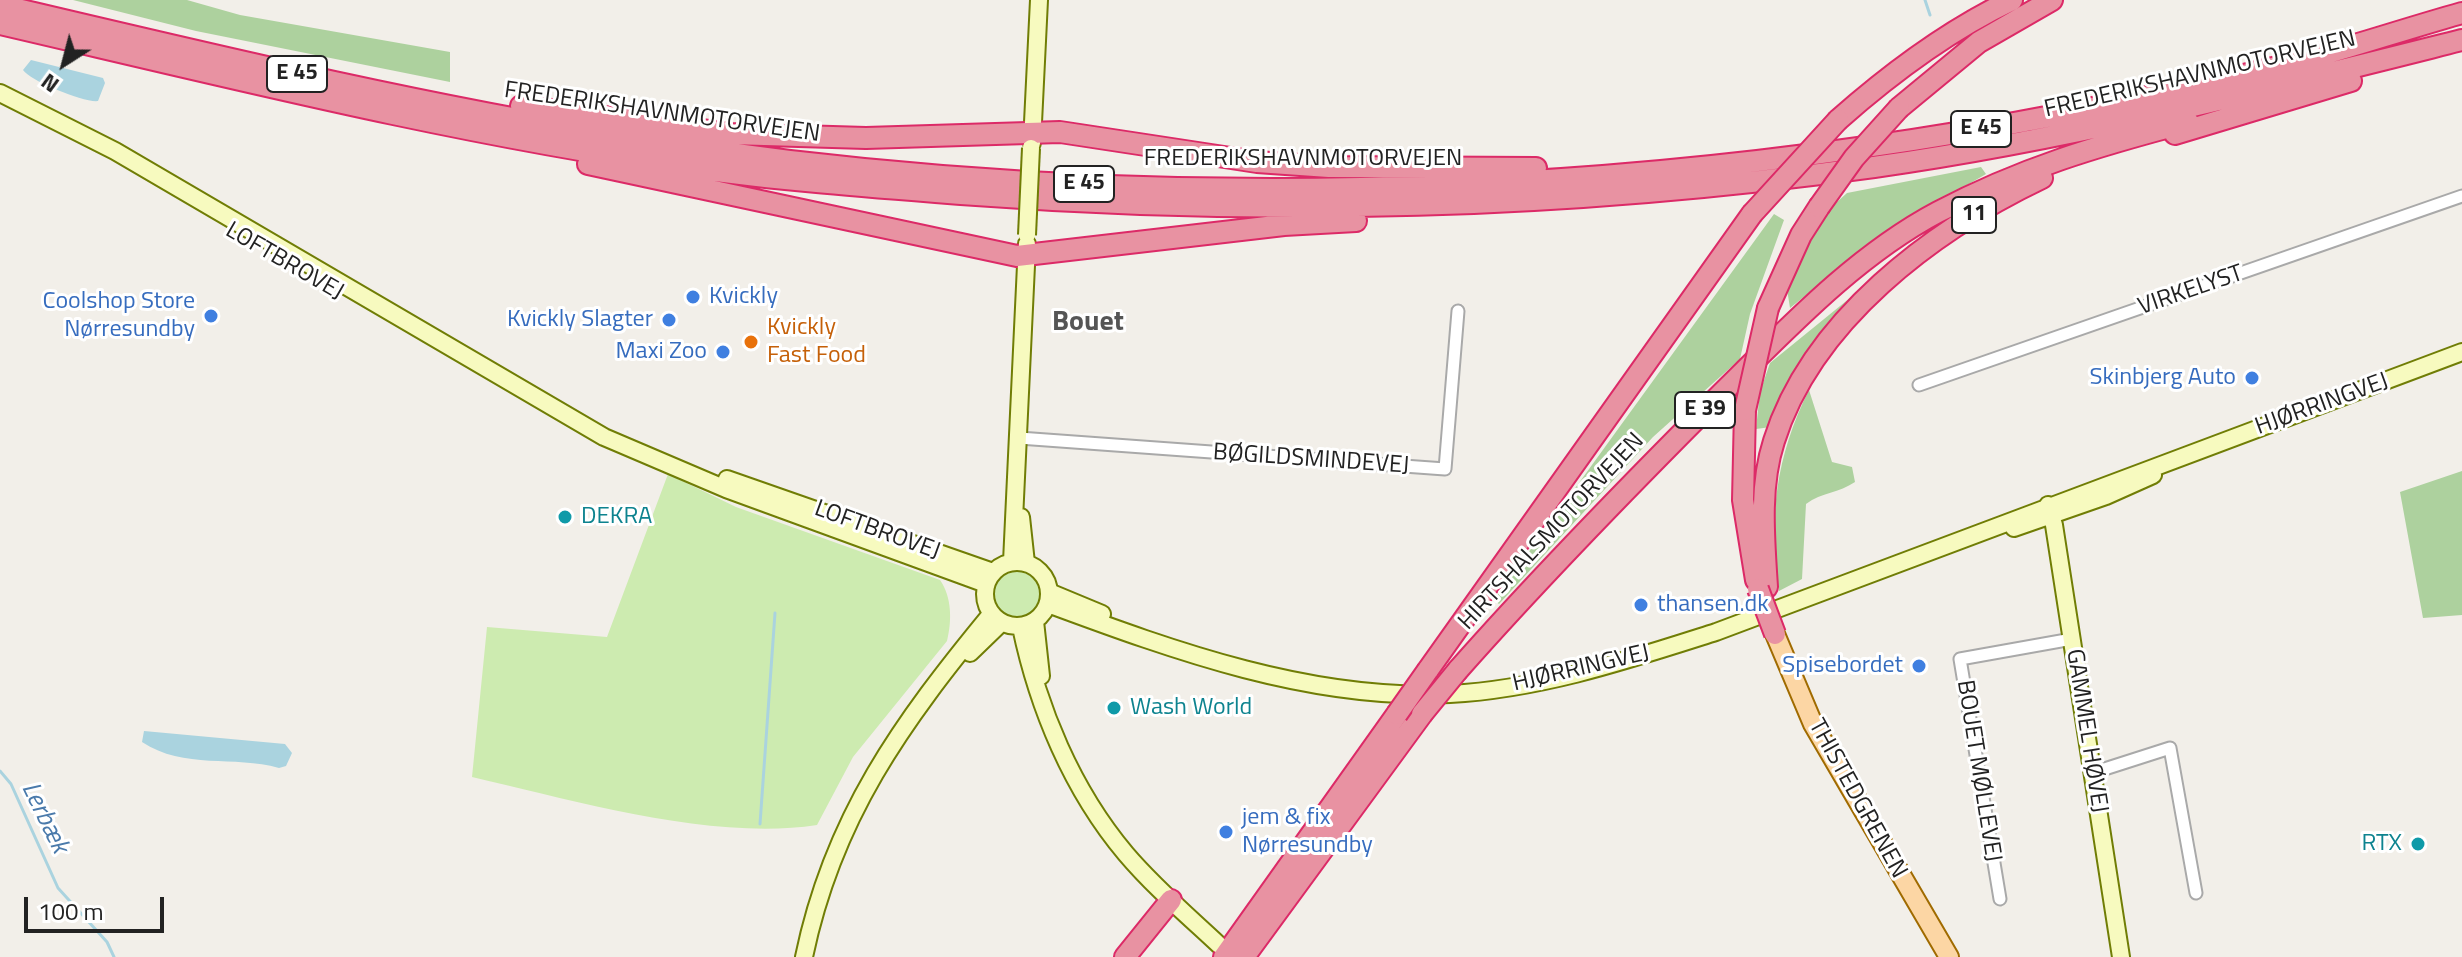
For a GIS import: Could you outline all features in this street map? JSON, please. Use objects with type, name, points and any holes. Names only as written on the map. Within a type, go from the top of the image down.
[{"type":"highway","name":"HIRTSHALSMOTORVEJEN","points":[[1222,951],[1397,714],[1752,214],[1838,120],[1871,90],[1985,13],[2012,0]]},
{"type":"highway","name":"11","points":[[1777,639],[1762,588],[1743,500],[1745,410],[1768,308],[1801,235],[1819,207],[1854,158],[1899,108],[1979,42],[2052,0]]},
{"type":"highway","name":"FREDERIKSHAVNMOTORVEJEN","points":[[0,5],[418,100],[730,153],[944,175],[1133,187],[1306,189],[1538,181],[1752,161],[1964,132],[2207,84],[2462,13]]},
{"type":"highway","points":[[75,22],[420,89],[717,133],[1032,139],[1329,167],[1522,168],[1752,161]]},
{"type":"highway","name":"FREDERIKSHAVNMOTORVEJEN","points":[[0,24],[335,103],[575,150],[763,177],[1123,206],[1375,208],[1591,197],[1877,166],[2174,112],[2462,43]]},
{"type":"highway","name":"HIRTSHALSMOTORVEJEN","points":[[1244,957],[1422,714],[1517,604],[1800,316],[1884,247],[1936,213],[2015,175],[2080,150],[2401,66],[2462,43]]},
{"type":"highway","name":"11","points":[[1762,588],[1767,473],[1773,442],[1787,408],[1807,371],[1835,335],[1893,274],[1993,203],[2053,172],[2401,66]]},
{"type":"highway","points":[[335,103],[668,182],[1026,256],[1284,225],[1593,205],[1730,184]]},
{"type":"highway","points":[[1125,957],[1171,900]]},
{"type":"main road","points":[[1019,563],[1017,484],[1039,0]]},
{"type":"main road","name":"LOFTBROVEJ","points":[[0,93],[94,141],[167,193],[407,334],[481,368],[582,426],[726,489],[990,578]]},
{"type":"main road","name":"HJØRRINGVEJ","points":[[1048,598],[1172,647],[1245,670],[1342,688],[1424,694],[1508,687],[1582,674],[1633,660],[1974,535],[1999,532],[2050,511],[2125,488],[2197,452],[2457,355]]},
{"type":"main road","name":"GAMMEL HØVEJ","points":[[2050,511],[2121,957]]},
{"type":"main road","points":[[1019,563],[990,578],[985,599],[996,618],[1028,624]]},
{"type":"main road","points":[[1019,563],[1042,574],[1048,598],[1028,624],[1043,701],[1066,758],[1093,810],[1125,853],[1222,951]]},
{"type":"main road","points":[[804,957],[814,910],[833,854],[861,793],[892,742],[937,684],[996,618]]},
{"type":"main road","name":"THISTEDGRENEN","points":[[1777,639],[1813,724],[1949,957]]},
{"type":"street","name":"VIRKELYST","points":[[1919,385],[2462,196]]},
{"type":"street","name":"BØGILDSMINDEVEJ","points":[[1019,438],[1445,469],[1458,311]]},
{"type":"street","name":"BOUET MØLLEVEJ","points":[[2000,899],[1960,659],[2072,639]]},
{"type":"street","points":[[2092,773],[2170,748],[2196,893]]},
{"type":"green space","points":[[73,0],[187,0],[240,15],[450,52],[450,82],[196,31]]},
{"type":"green space","points":[[1981,167],[1986,174],[1878,237],[1790,308],[1787,289],[1801,253],[1827,211],[1847,193]]},
{"type":"green space","points":[[1774,214],[1784,220],[1750,314],[1740,359],[1653,437],[1499,604],[1494,600]]},
{"type":"green space","points":[[1872,280],[1827,331],[1802,366],[1771,427],[1756,429],[1760,392],[1770,363]]},
{"type":"green space","points":[[1809,390],[1832,462],[1852,467],[1855,482],[1806,504],[1802,579],[1779,591],[1774,538],[1778,488],[1789,439]]},
{"type":"green space","points":[[2462,471],[2462,615],[2423,618],[2400,492]]},
{"type":"green space","points":[[668,474],[736,507],[940,580],[947,594],[950,625],[947,641],[853,757],[817,825],[777,829],[690,823],[599,807],[472,777],[487,627],[607,637]]},
{"type":"green space","points":[[1016,570],[1034,577],[1041,595],[1034,613],[1016,620],[998,613],[991,595],[998,577]]},
{"type":"water","points":[[31,60],[103,78],[105,83],[98,101],[70,95],[36,80],[23,70]]},
{"type":"water","points":[[144,731],[285,744],[292,753],[286,766],[279,768],[245,762],[192,759],[158,751],[142,742]]},
{"type":"waterway","points":[[1925,0],[1930,15]]},
{"type":"waterway","points":[[760,824],[775,613]]},
{"type":"waterway","name":"Lerbæk","points":[[0,771],[11,784],[58,888],[107,942],[114,957]]},
{"type":"place","name":"Kvickly","points":[[693,297]]},
{"type":"place","name":"Coolshop Store Nørresundby","points":[[211,316]]},
{"type":"place","name":"Kvickly Slagter","points":[[669,320]]},
{"type":"place","name":"Kvickly Fast Food","points":[[751,342]]},
{"type":"place","name":"Maxi Zoo","points":[[723,352]]},
{"type":"place","name":"Skinbjerg Auto","points":[[2252,378]]},
{"type":"place","name":"DEKRA","points":[[565,517]]},
{"type":"place","name":"thansen.dk","points":[[1641,605]]},
{"type":"place","name":"Spisebordet","points":[[1919,666]]},
{"type":"place","name":"Wash World","points":[[1114,708]]},
{"type":"place","name":"jem & fix Nørresundby","points":[[1226,832]]},
{"type":"place","name":"RTX","points":[[2418,844]]},
{"type":"district","name":"Bouet","points":[[1088,323]]}]
